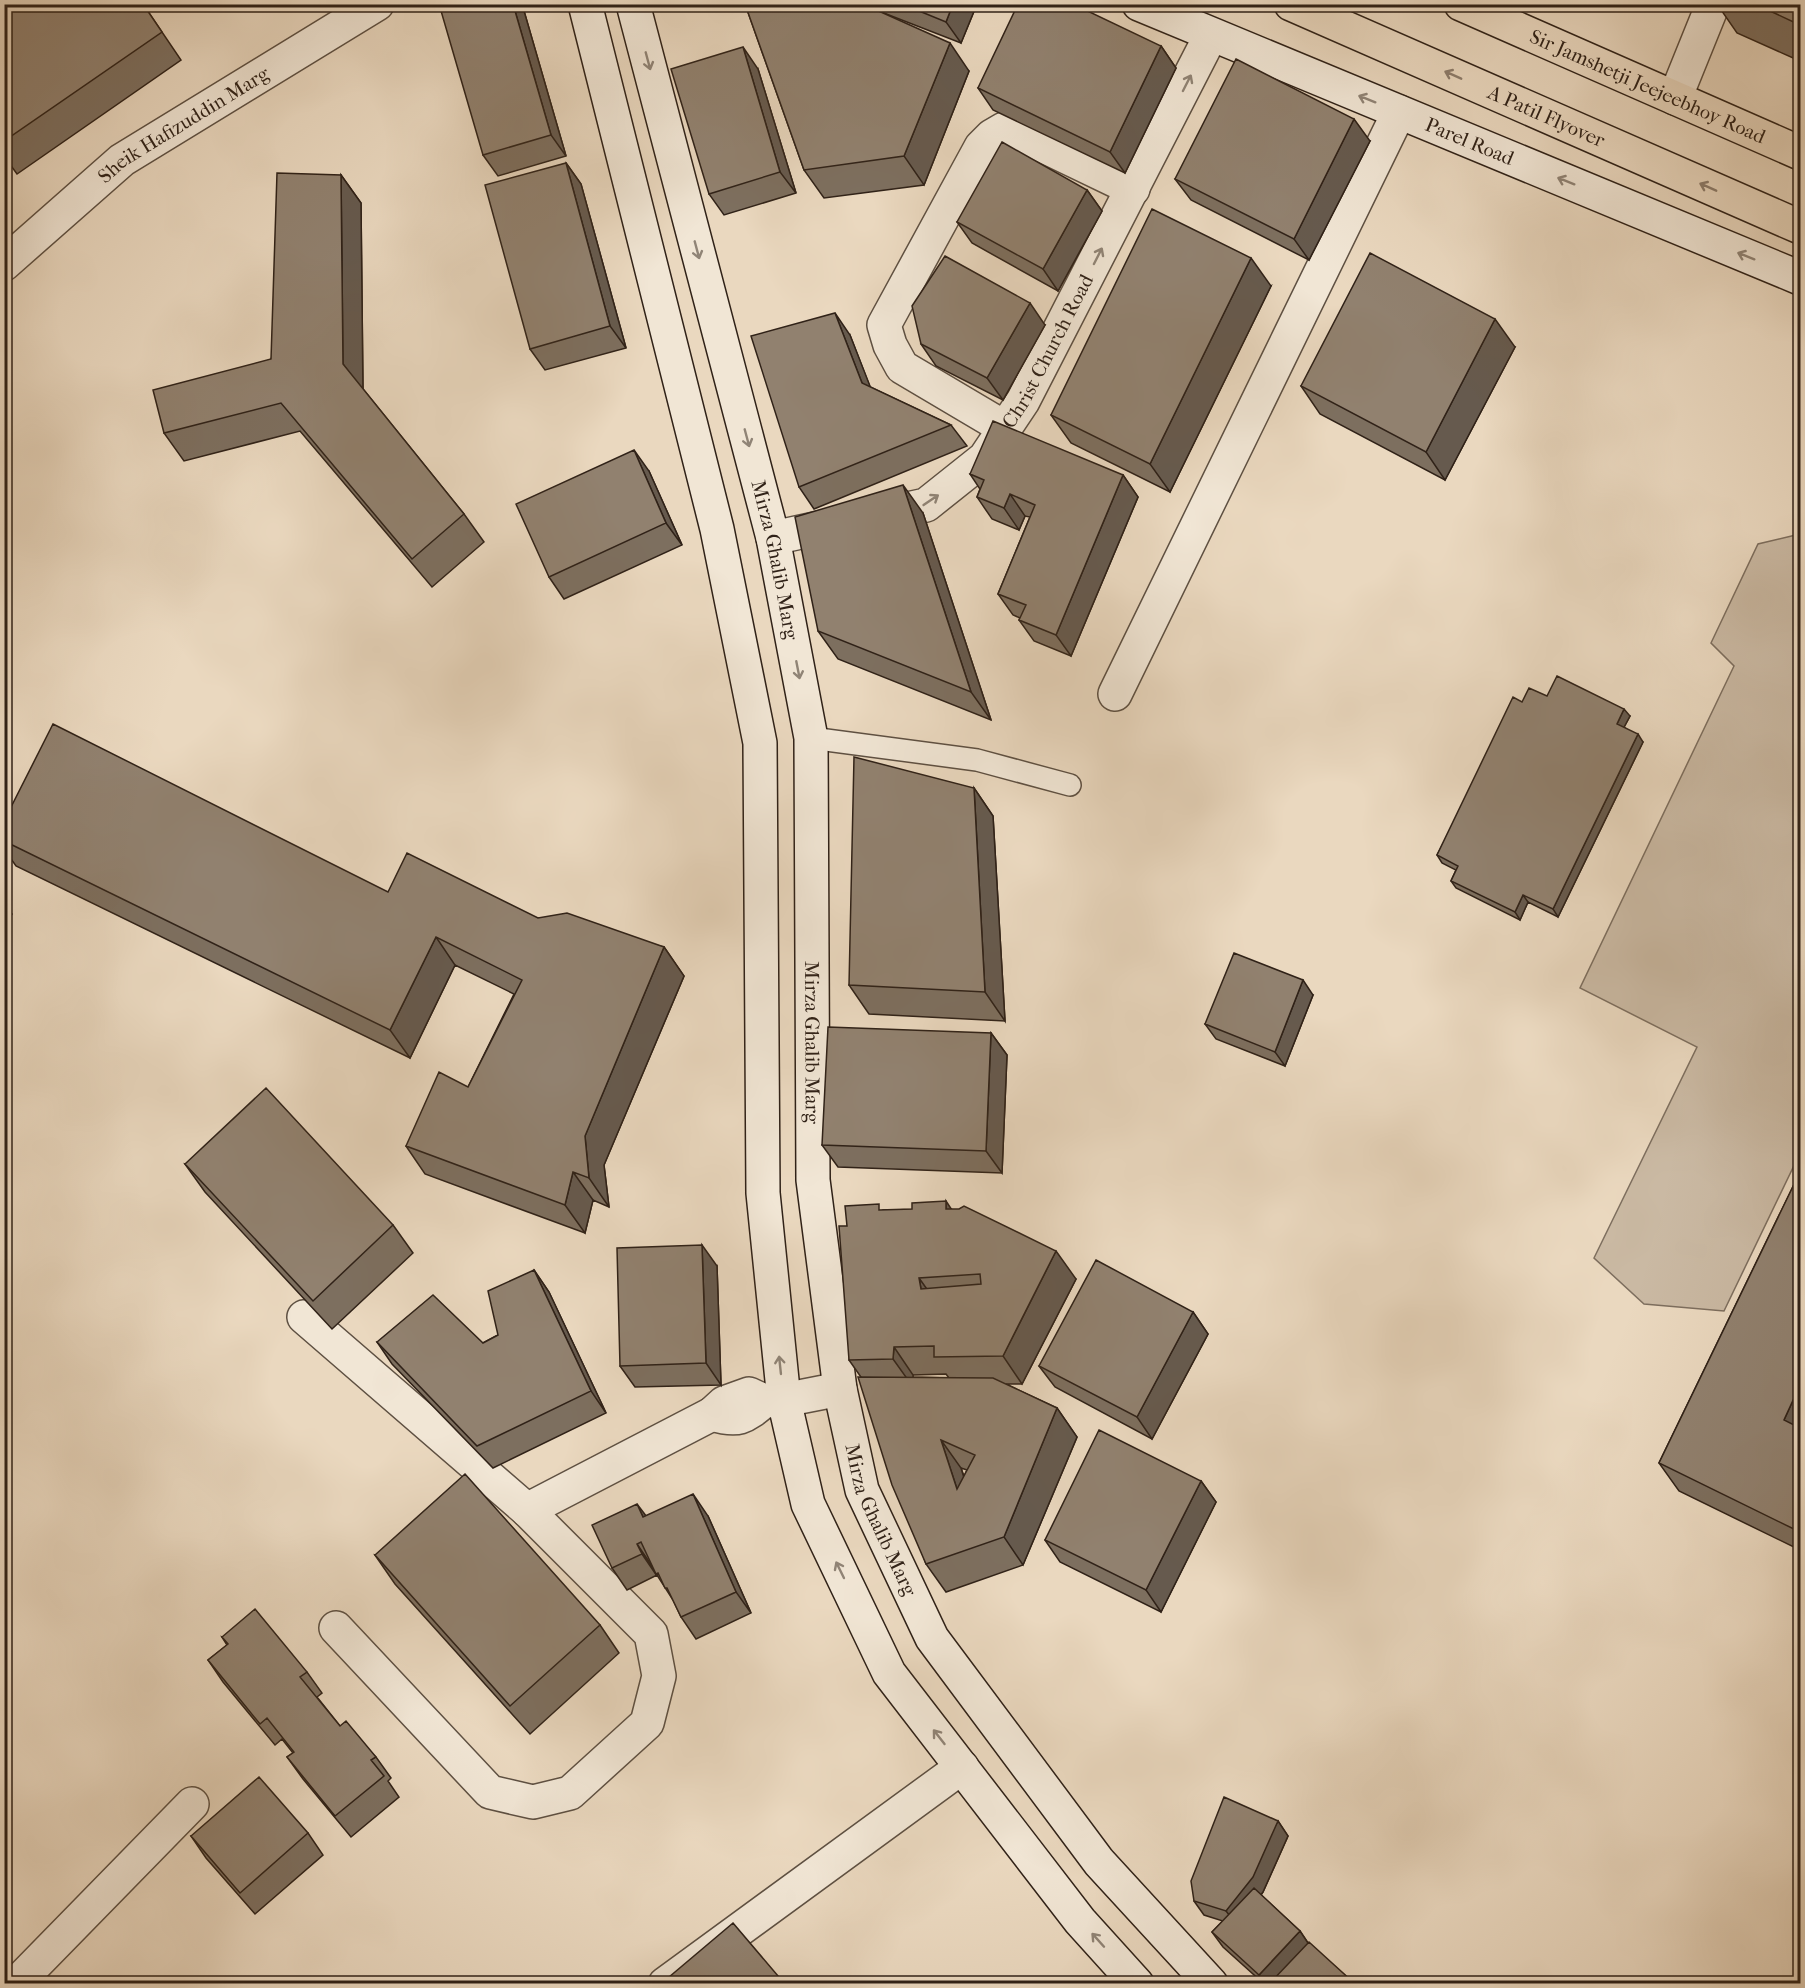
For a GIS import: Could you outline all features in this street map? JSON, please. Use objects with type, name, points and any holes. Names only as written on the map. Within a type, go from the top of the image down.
[{"type":"main road","name":"A Patil Flyover","points":[[1291,4],[1800,227]]},
{"type":"main road","name":"Sir Jamshetji Jeejeebhoy Road","points":[[1461,4],[1800,153]]},
{"type":"street","points":[[585,4],[717,529],[760,743],[763,1193],[774,1400],[808,1504],[889,1673],[1080,1920],[1137,1983]]},
{"type":"street","name":"Mirza Ghalib Marg","points":[[633,4],[773,538],[811,738],[813,1180],[840,1389],[862,1490],[932,1638],[1099,1862],[1211,1983]]},
{"type":"street","name":"Parel Road","points":[[1139,4],[1800,278]]},
{"type":"street","points":[[1675,98],[1713,4]]},
{"type":"street","name":"Sheik Hafizuddin Marg","points":[[4,264],[122,160],[372,6]]},
{"type":"street","name":"Christ Church Road","points":[[773,538],[926,505],[985,458],[1023,401],[1211,35]]},
{"type":"street","points":[[1114,694],[1399,112]]},
{"type":"street","points":[[1005,428],[902,368],[890,345],[884,326],[981,147],[992,136],[1004,129],[1132,189]]},
{"type":"street","points":[[304,1317],[527,1510],[651,1634],[659,1676],[647,1723],[570,1793],[533,1802],[490,1792],[336,1628]]},
{"type":"street","points":[[527,1510],[712,1414],[729,1419],[747,1415],[774,1400],[840,1389]]},
{"type":"street","points":[[665,1983],[962,1767]]},
{"type":"street","points":[[16,1983],[192,1804]]},
{"type":"lane","points":[[811,738],[977,760],[1070,785]]},
{"type":"shaded area","points":[[1800,534],[1800,1153],[1724,1311],[1644,1304],[1594,1258],[1697,1047],[1580,988],[1734,666],[1711,643],[1758,544]]},
{"type":"building","points":[[20,4],[143,4],[162,32],[4,141],[4,15]]},
{"type":"building","points":[[439,4],[513,4],[551,135],[483,155]]},
{"type":"building","points":[[745,4],[863,4],[950,43],[904,156],[804,170]]},
{"type":"building","points":[[902,4],[953,4],[946,22]]},
{"type":"building","points":[[1018,4],[1073,4],[1161,46],[1110,152],[978,88]]},
{"type":"building","points":[[1755,4],[1800,4],[1800,25]]},
{"type":"building","points":[[743,47],[780,172],[709,194],[671,69]]},
{"type":"building","points":[[1236,59],[1354,119],[1294,239],[1175,179]]},
{"type":"building","points":[[1002,142],[1087,190],[1043,269],[957,222]]},
{"type":"building","points":[[566,163],[610,326],[530,349],[485,185]]},
{"type":"building","points":[[277,173],[341,175],[343,364],[464,514],[412,559],[281,403],[164,433],[153,390],[271,359]]},
{"type":"building","points":[[1152,209],[1251,258],[1150,464],[1051,415]]},
{"type":"building","points":[[1370,253],[1495,319],[1426,452],[1301,386]]},
{"type":"building","points":[[945,256],[1030,303],[987,378],[921,344],[912,306]]},
{"type":"building","points":[[835,313],[862,383],[951,425],[799,487],[751,336]]},
{"type":"building","points":[[993,421],[1123,475],[1056,635],[1019,620],[1026,605],[998,594],[1035,505],[1010,494],[1004,508],[977,497],[984,480],[970,474]]},
{"type":"building","points":[[634,450],[666,523],[549,577],[516,504]]},
{"type":"building","points":[[903,485],[971,692],[818,631],[795,517]]},
{"type":"building","points":[[1557,676],[1624,709],[1617,724],[1638,734],[1553,909],[1523,895],[1515,912],[1451,881],[1458,866],[1437,855],[1513,697],[1522,702],[1529,688],[1547,696]]},
{"type":"building","points":[[53,724],[388,892],[407,853],[538,918],[567,913],[664,947],[585,1136],[589,1178],[573,1172],[565,1205],[406,1146],[439,1072],[468,1087],[522,980],[436,937],[390,1030],[4,841],[4,821]]},
{"type":"building","points":[[854,757],[974,788],[985,992],[849,985]]},
{"type":"building","points":[[1234,953],[1303,980],[1275,1052],[1205,1024]]},
{"type":"building","points":[[828,1027],[991,1033],[986,1151],[822,1145]]},
{"type":"building","points":[[266,1088],[393,1225],[313,1301],[185,1164]]},
{"type":"building","points":[[1800,1172],[1800,1385],[1784,1420],[1800,1428],[1800,1532],[1659,1463]]},
{"type":"building","points":[[946,1201],[946,1209],[959,1209],[964,1206],[1056,1251],[1003,1356],[934,1357],[934,1346],[894,1347],[893,1359],[849,1360],[839,1226],[847,1226],[845,1206],[879,1204],[879,1210],[912,1209],[912,1203]],"holes":[[[980,1274],[981,1284],[921,1289],[919,1278]]]},
{"type":"building","points":[[702,1245],[706,1363],[620,1366],[617,1248]]},
{"type":"building","points":[[1096,1260],[1193,1312],[1137,1417],[1039,1366]]},
{"type":"building","points":[[534,1270],[591,1391],[477,1446],[377,1342],[433,1295],[483,1343],[498,1335],[488,1291]]},
{"type":"building","points":[[858,1377],[993,1378],[1057,1408],[1004,1537],[926,1564],[892,1485]],"holes":[[[941,1440],[975,1455],[957,1489]]]},
{"type":"building","points":[[1099,1430],[1201,1481],[1146,1590],[1045,1540]]},
{"type":"building","points":[[465,1474],[600,1625],[510,1706],[375,1555]]},
{"type":"building","points":[[693,1494],[736,1592],[681,1617],[667,1588],[658,1573],[656,1574],[641,1542],[637,1544],[642,1554],[612,1568],[592,1525],[637,1504],[643,1517]]},
{"type":"building","points":[[255,1609],[307,1672],[300,1677],[340,1726],[346,1721],[376,1757],[371,1760],[384,1776],[335,1816],[287,1757],[294,1752],[267,1718],[260,1724],[208,1660],[228,1644],[222,1637]]},
{"type":"building","points":[[259,1777],[308,1833],[240,1893],[191,1836]]},
{"type":"building","points":[[1224,1797],[1278,1821],[1253,1877],[1226,1911],[1194,1901],[1191,1881]]},
{"type":"building","points":[[1254,1888],[1300,1931],[1259,1975],[1212,1932]]},
{"type":"building","points":[[733,1923],[784,1983],[662,1983]]},
{"type":"building","points":[[1309,1942],[1354,1983],[1270,1983]]}]
